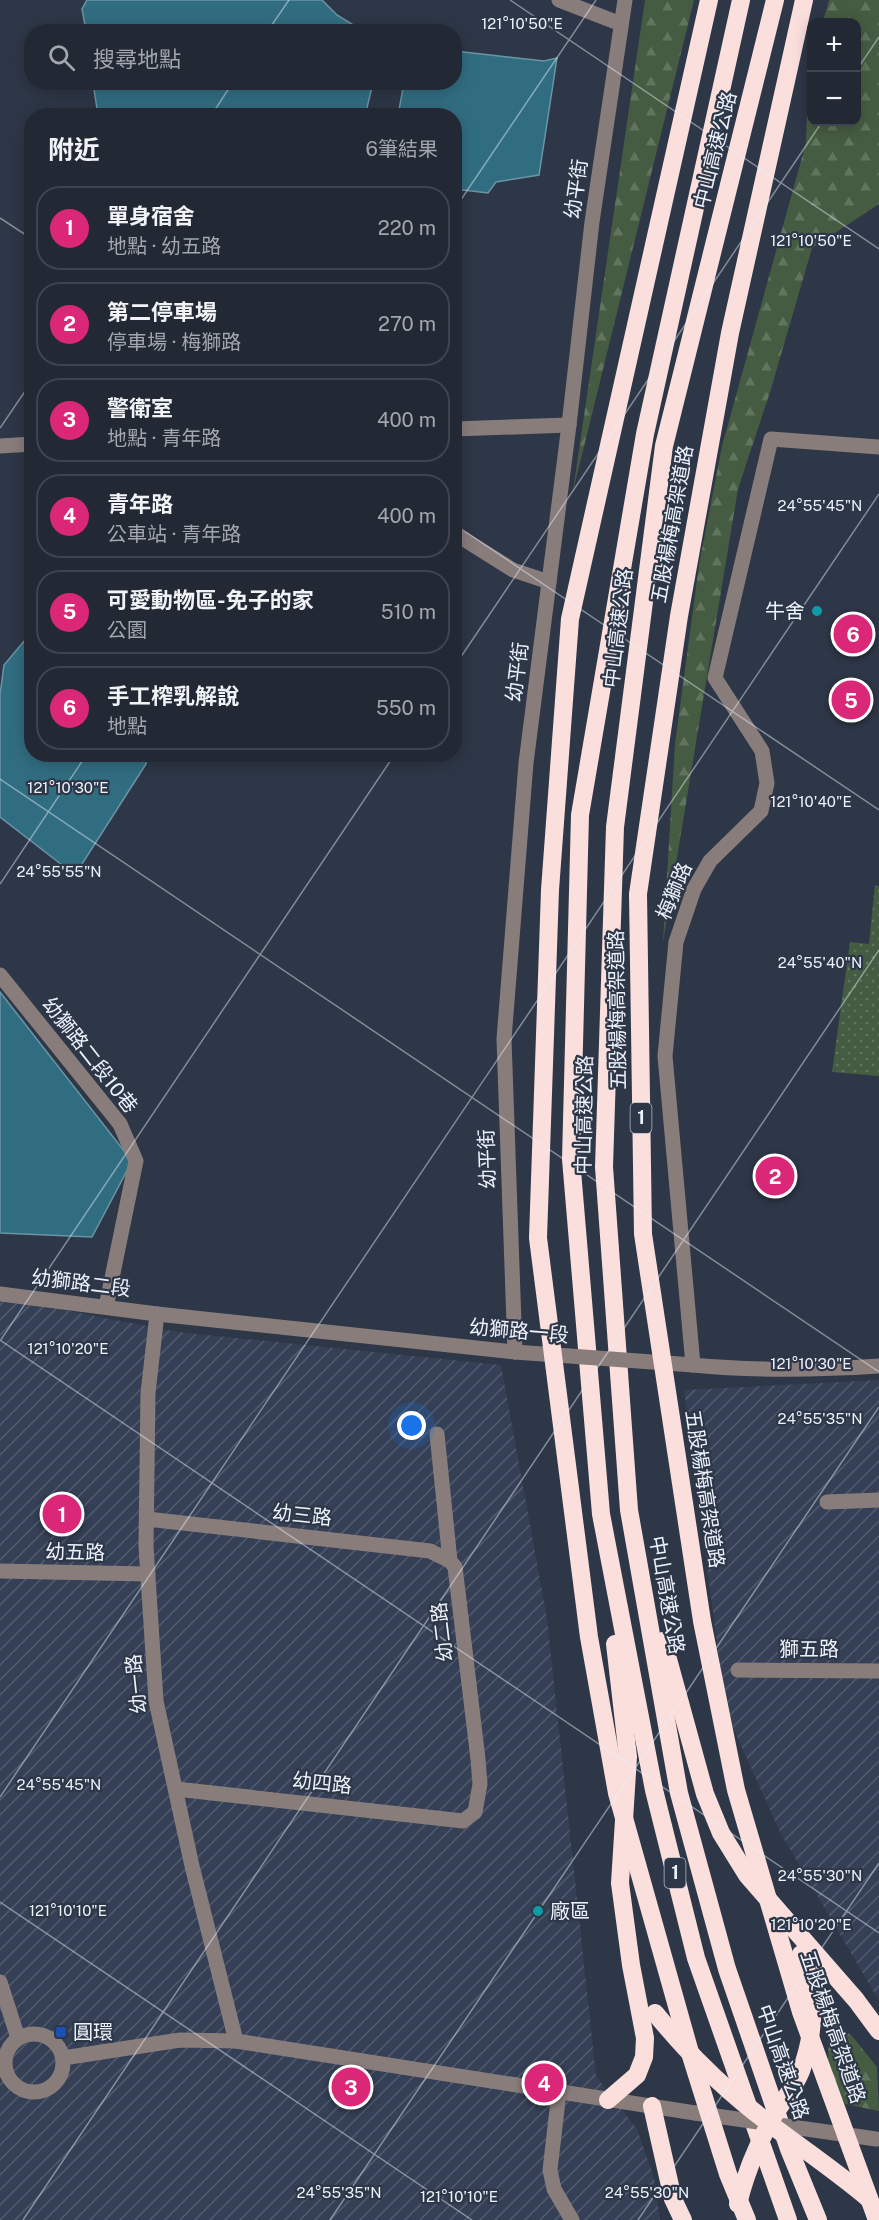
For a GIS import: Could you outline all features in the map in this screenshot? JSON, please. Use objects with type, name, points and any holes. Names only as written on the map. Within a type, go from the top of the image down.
[{"type":"highway","name":"1","points":[[709,0],[570,619],[550,890],[538,1238],[589,1637],[617,1793],[691,2056],[728,2175],[747,2220]]},
{"type":"highway","name":"中山高速公路","points":[[741,0],[645,434],[580,815],[571,1159],[601,1514],[654,1790],[696,1958],[788,2220]]},
{"type":"highway","name":"中山高速公路","points":[[775,0],[664,446],[615,827],[604,1167],[629,1510],[679,1793],[727,1969],[789,2149],[818,2220]]},
{"type":"highway","name":"五股楊梅高架道路","points":[[804,0],[730,333],[679,616],[638,894],[643,1234],[702,1620],[736,1790],[801,2012],[877,2220]]},
{"type":"highway","points":[[601,1514],[628,1757],[620,1883],[631,1965],[645,2038],[644,2057],[637,2075],[608,2100]]},
{"type":"highway","points":[[635,1540],[705,1794],[721,1833],[747,1875],[879,2031]]},
{"type":"highway","points":[[734,2220],[745,2174],[769,2124],[800,2072],[814,2024],[809,1972],[789,1922]]},
{"type":"highway","points":[[631,1965],[655,2013],[703,2067],[769,2124],[833,2169],[879,2208]]},
{"type":"highway","points":[[652,2106],[673,2199],[683,2220]]},
{"type":"street","points":[[559,0],[621,24]]},
{"type":"street","name":"幼平街","points":[[514,1352],[504,1039],[526,763],[592,222],[625,0]]},
{"type":"street","points":[[462,429],[569,425]]},
{"type":"street","name":"梅獅路","points":[[693,1365],[665,1056],[676,942],[694,889],[710,861],[761,811],[767,783],[762,751],[715,678],[771,439],[879,447]]},
{"type":"street","points":[[0,446],[24,444]]},
{"type":"street","points":[[462,538],[513,570],[549,582]]},
{"type":"street","name":"幼獅路二段10巷","points":[[0,975],[120,1124],[136,1161],[106,1307]]},
{"type":"street","name":"幼獅路二段","points":[[0,1294],[157,1314]]},
{"type":"street","name":"幼獅路一段","points":[[157,1314],[514,1352],[693,1365],[759,1369],[879,1366]]},
{"type":"street","name":"幼一路","points":[[157,1314],[148,1393],[147,1519],[156,1701],[236,2041]]},
{"type":"street","name":"幼二路","points":[[437,1434],[450,1561],[455,1567],[480,1784],[475,1812],[463,1821]]},
{"type":"street","points":[[828,1502],[879,1500]]},
{"type":"street","name":"幼三路","points":[[147,1519],[430,1551],[450,1561]]},
{"type":"street","name":"幼五路","points":[[0,1571],[148,1574]]},
{"type":"street","name":"獅五路","points":[[738,1670],[879,1671]]},
{"type":"street","name":"幼四路","points":[[176,1789],[463,1821]]},
{"type":"street","points":[[0,1982],[18,2038]]},
{"type":"street","points":[[33,2034],[41,2034],[56,2043],[63,2058],[62,2070],[57,2082],[47,2090],[34,2093],[22,2090],[9,2078],[4,2059],[9,2048],[18,2038],[33,2034]]},
{"type":"street","points":[[63,2058],[180,2040],[236,2041],[608,2100],[878,2139]]},
{"type":"street","points":[[559,2092],[550,2170],[554,2189],[572,2220]]},
{"type":"shaded area","points":[[87,0],[322,0],[337,15],[352,24],[85,24],[82,9]]},
{"type":"shaded area","points":[[462,52],[544,61],[557,58],[539,175],[496,182],[488,193],[462,190],[462,108],[399,108],[403,90],[462,90]]},
{"type":"shaded area","points":[[94,90],[371,90],[367,108],[97,108]]},
{"type":"shaded area","points":[[24,641],[24,762],[146,762],[75,875],[0,817],[0,695],[4,665]]},
{"type":"shaded area","points":[[0,992],[132,1161],[92,1237],[0,1233]]},
{"type":"shaded area","points":[[0,1302],[43,1306],[178,1332],[501,1365],[547,1619],[596,2076],[637,2129],[654,2178],[660,2220],[0,2220]]},
{"type":"shaded area","points":[[879,1380],[879,2001],[780,1832],[726,1712],[684,1390]]},
{"type":"green space","points":[[645,0],[694,0],[573,491]]},
{"type":"green space","points":[[829,0],[879,0],[879,204],[812,248],[771,389],[738,489],[663,942],[675,744],[699,565],[722,446],[806,143],[807,110],[807,126],[861,126],[861,18],[824,18]]},
{"type":"green space","points":[[852,678],[870,691],[849,722],[833,709]]},
{"type":"green space","points":[[875,885],[879,886],[879,1076],[832,1072],[850,942],[869,944]]},
{"type":"green space","points":[[829,2020],[852,2036],[877,2067],[879,2111],[845,2104],[828,2066]]},
{"type":"place","name":"牛舍","points":[[817,611]]},
{"type":"place","name":"手工榨乳解說","points":[[853,634]]},
{"type":"place","name":"可愛動物區-免子的家","points":[[851,700]]},
{"type":"place","name":"第二停車場","points":[[775,1176]]},
{"type":"place","name":"單身宿舍","points":[[62,1514]]},
{"type":"place","name":"廠區","points":[[538,1911]]},
{"type":"place","name":"圓環","points":[[61,2032]]},
{"type":"place","name":"青年路","points":[[544,2083]]},
{"type":"place","name":"警衛室","points":[[351,2087]]}]
